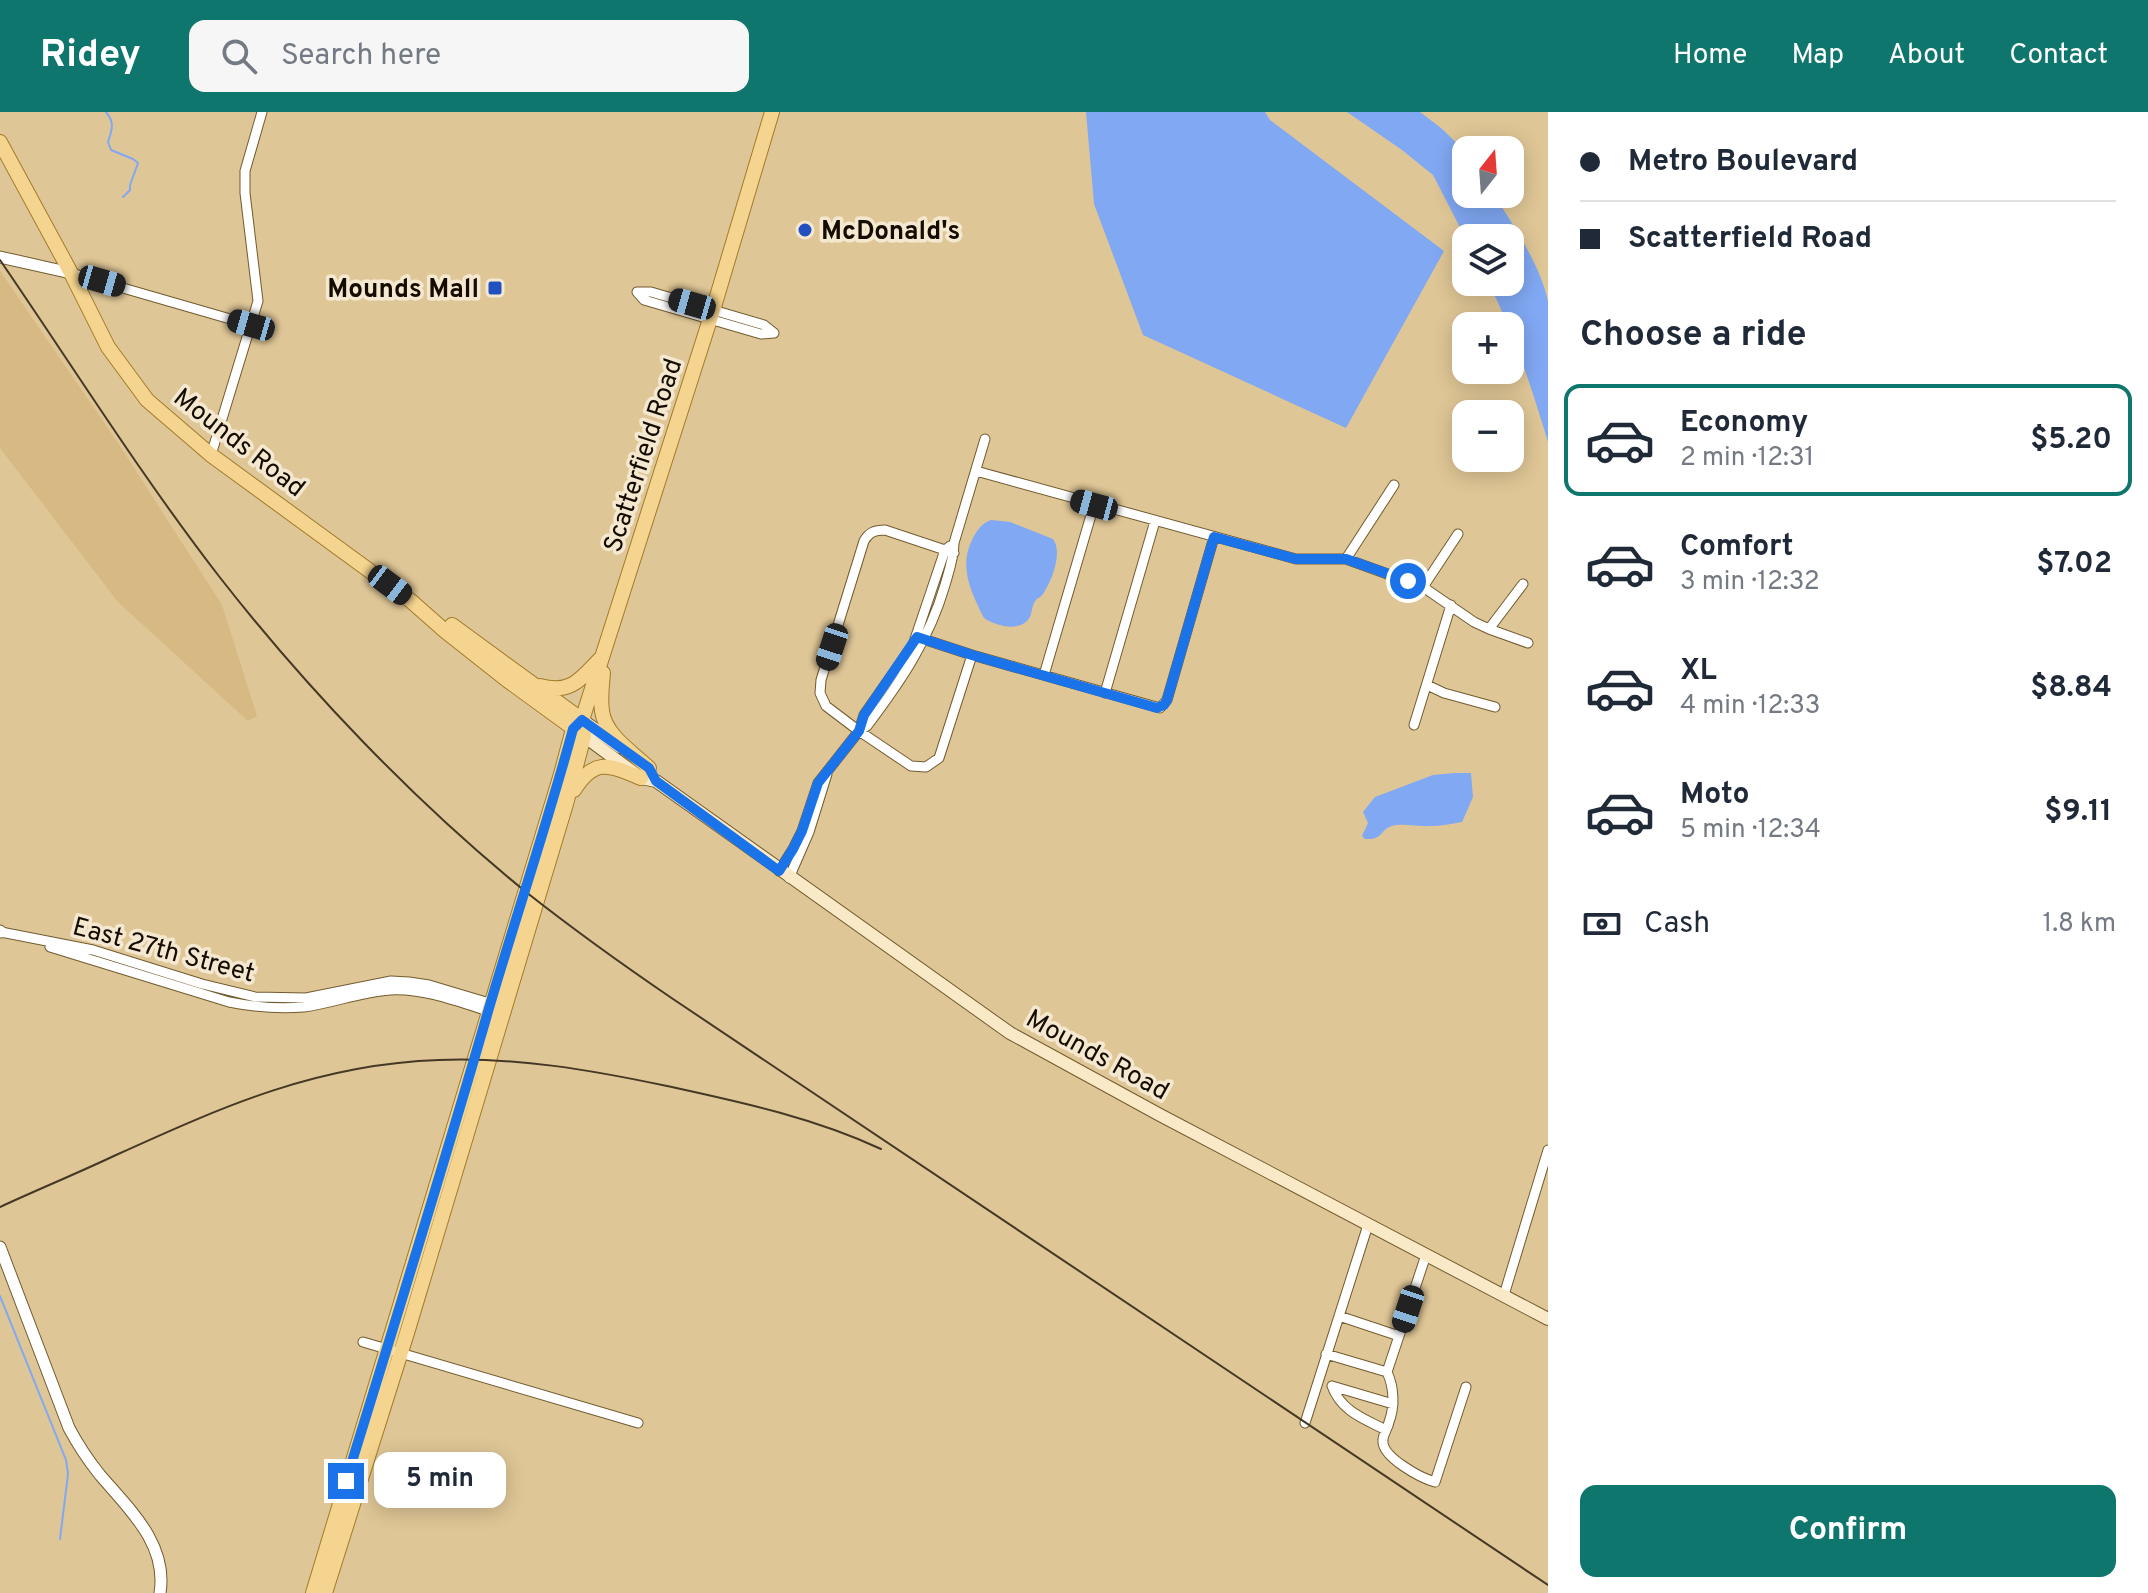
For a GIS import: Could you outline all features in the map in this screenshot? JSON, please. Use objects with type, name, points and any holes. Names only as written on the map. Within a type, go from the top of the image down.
[{"type":"main road","name":"Scatterfield Road","points":[[325,1593],[393,1351],[496,1009],[561,774],[580,728],[712,315],[772,112]]},
{"type":"main road","name":"Mounds Road","points":[[0,142],[108,347],[131,380],[167,418],[211,455],[423,610],[445,631],[1010,1033],[1548,1319]]},
{"type":"main road","points":[[532,690],[569,686],[603,656]]},
{"type":"main road","points":[[603,656],[604,721],[649,776]]},
{"type":"main road","points":[[532,690],[558,731],[562,743],[561,774]]},
{"type":"main road","name":"Scatterfield Road","points":[[496,1009],[566,804],[580,728]]},
{"type":"main road","points":[[566,804],[583,776],[596,767],[613,767],[649,776]]},
{"type":"main road","name":"Scatterfield Road","points":[[313,1593],[393,1351]]},
{"type":"street","points":[[211,455],[258,301],[245,171],[262,112]]},
{"type":"street","points":[[0,257],[71,273],[251,325]]},
{"type":"street","points":[[712,315],[651,292],[637,292],[644,300],[712,315],[764,325],[774,333],[761,334],[712,315]]},
{"type":"street","points":[[784,874],[818,783],[859,731],[867,726],[904,675],[951,549],[985,439]]},
{"type":"street","points":[[976,471],[1296,559],[1346,559],[1423,587],[1489,629],[1528,643]]},
{"type":"street","points":[[1346,559],[1394,485]]},
{"type":"street","points":[[1044,675],[1094,505]]},
{"type":"street","points":[[1105,693],[1155,521]]},
{"type":"street","points":[[951,549],[885,530],[872,532],[866,538],[820,687],[823,700],[826,706],[859,731],[911,766],[919,768],[939,758],[972,655]]},
{"type":"street","points":[[1423,587],[1458,534]]},
{"type":"street","points":[[920,638],[1160,708],[1167,700],[1214,537]]},
{"type":"street","points":[[1489,629],[1523,584]]},
{"type":"street","points":[[1414,725],[1451,605]]},
{"type":"street","points":[[1427,685],[1495,707]]},
{"type":"street","name":"East 27th Street","points":[[1,932],[93,950],[255,997],[306,998],[391,981],[429,985],[496,1009]]},
{"type":"street","points":[[1504,1295],[1548,1150]]},
{"type":"street","points":[[1305,1423],[1368,1225]]},
{"type":"street","points":[[0,1247],[79,1448],[150,1537],[161,1568],[160,1593]]},
{"type":"street","points":[[1426,1255],[1387,1372],[1392,1383],[1393,1404],[1382,1442],[1385,1450],[1421,1477],[1435,1482],[1466,1387]]},
{"type":"street","points":[[1339,1316],[1399,1336]]},
{"type":"street","points":[[363,1342],[638,1423]]},
{"type":"street","points":[[1326,1354],[1387,1372]]},
{"type":"street","points":[[1386,1430],[1349,1412],[1332,1386],[1393,1404]]},
{"type":"shaded area","points":[[0,271],[118,443],[222,605],[257,716],[248,721],[118,602],[0,448]]},
{"type":"water","points":[[1086,112],[1265,112],[1270,120],[1444,251],[1346,428],[1143,335],[1094,204]]},
{"type":"water","points":[[1347,112],[1420,112],[1452,139],[1452,208],[1502,208],[1513,224],[1458,224],[1433,175]]},
{"type":"water","points":[[1524,243],[1548,301],[1548,442],[1524,369],[1524,312],[1502,312],[1494,296],[1524,296]]},
{"type":"water","points":[[991,520],[1010,522],[1053,539],[1056,545],[1057,559],[1050,582],[1034,603],[1029,619],[1017,626],[999,625],[984,618],[968,579],[969,548],[978,529]]},
{"type":"water","points":[[1471,773],[1473,797],[1462,822],[1434,826],[1396,825],[1375,838],[1365,839],[1362,836],[1368,823],[1363,812],[1375,797],[1433,775]]},
{"type":"waterway","points":[[106,112],[112,123],[108,142],[111,150],[138,163],[130,190],[123,197]]},
{"type":"waterway","points":[[0,1296],[66,1460],[68,1474],[60,1539]]},
{"type":"railway","points":[[0,260],[161,498],[252,617],[363,742],[484,857],[562,920],[673,999],[1548,1585]]},
{"type":"railway","points":[[0,1207],[234,1104],[312,1079],[353,1070],[439,1060],[525,1063],[639,1080],[776,1112],[829,1128],[881,1149]]},
{"type":"place","name":"McDonald's","points":[[805,230]]},
{"type":"place","name":"Mounds Mall","points":[[495,288]]},
{"type":"route","points":[[346,1481],[573,729],[582,720],[649,768],[656,781],[779,871],[802,831],[818,783],[859,731],[864,715],[917,637],[1157,708],[1167,700],[1214,537],[1296,559],[1346,559],[1408,581]]}]
